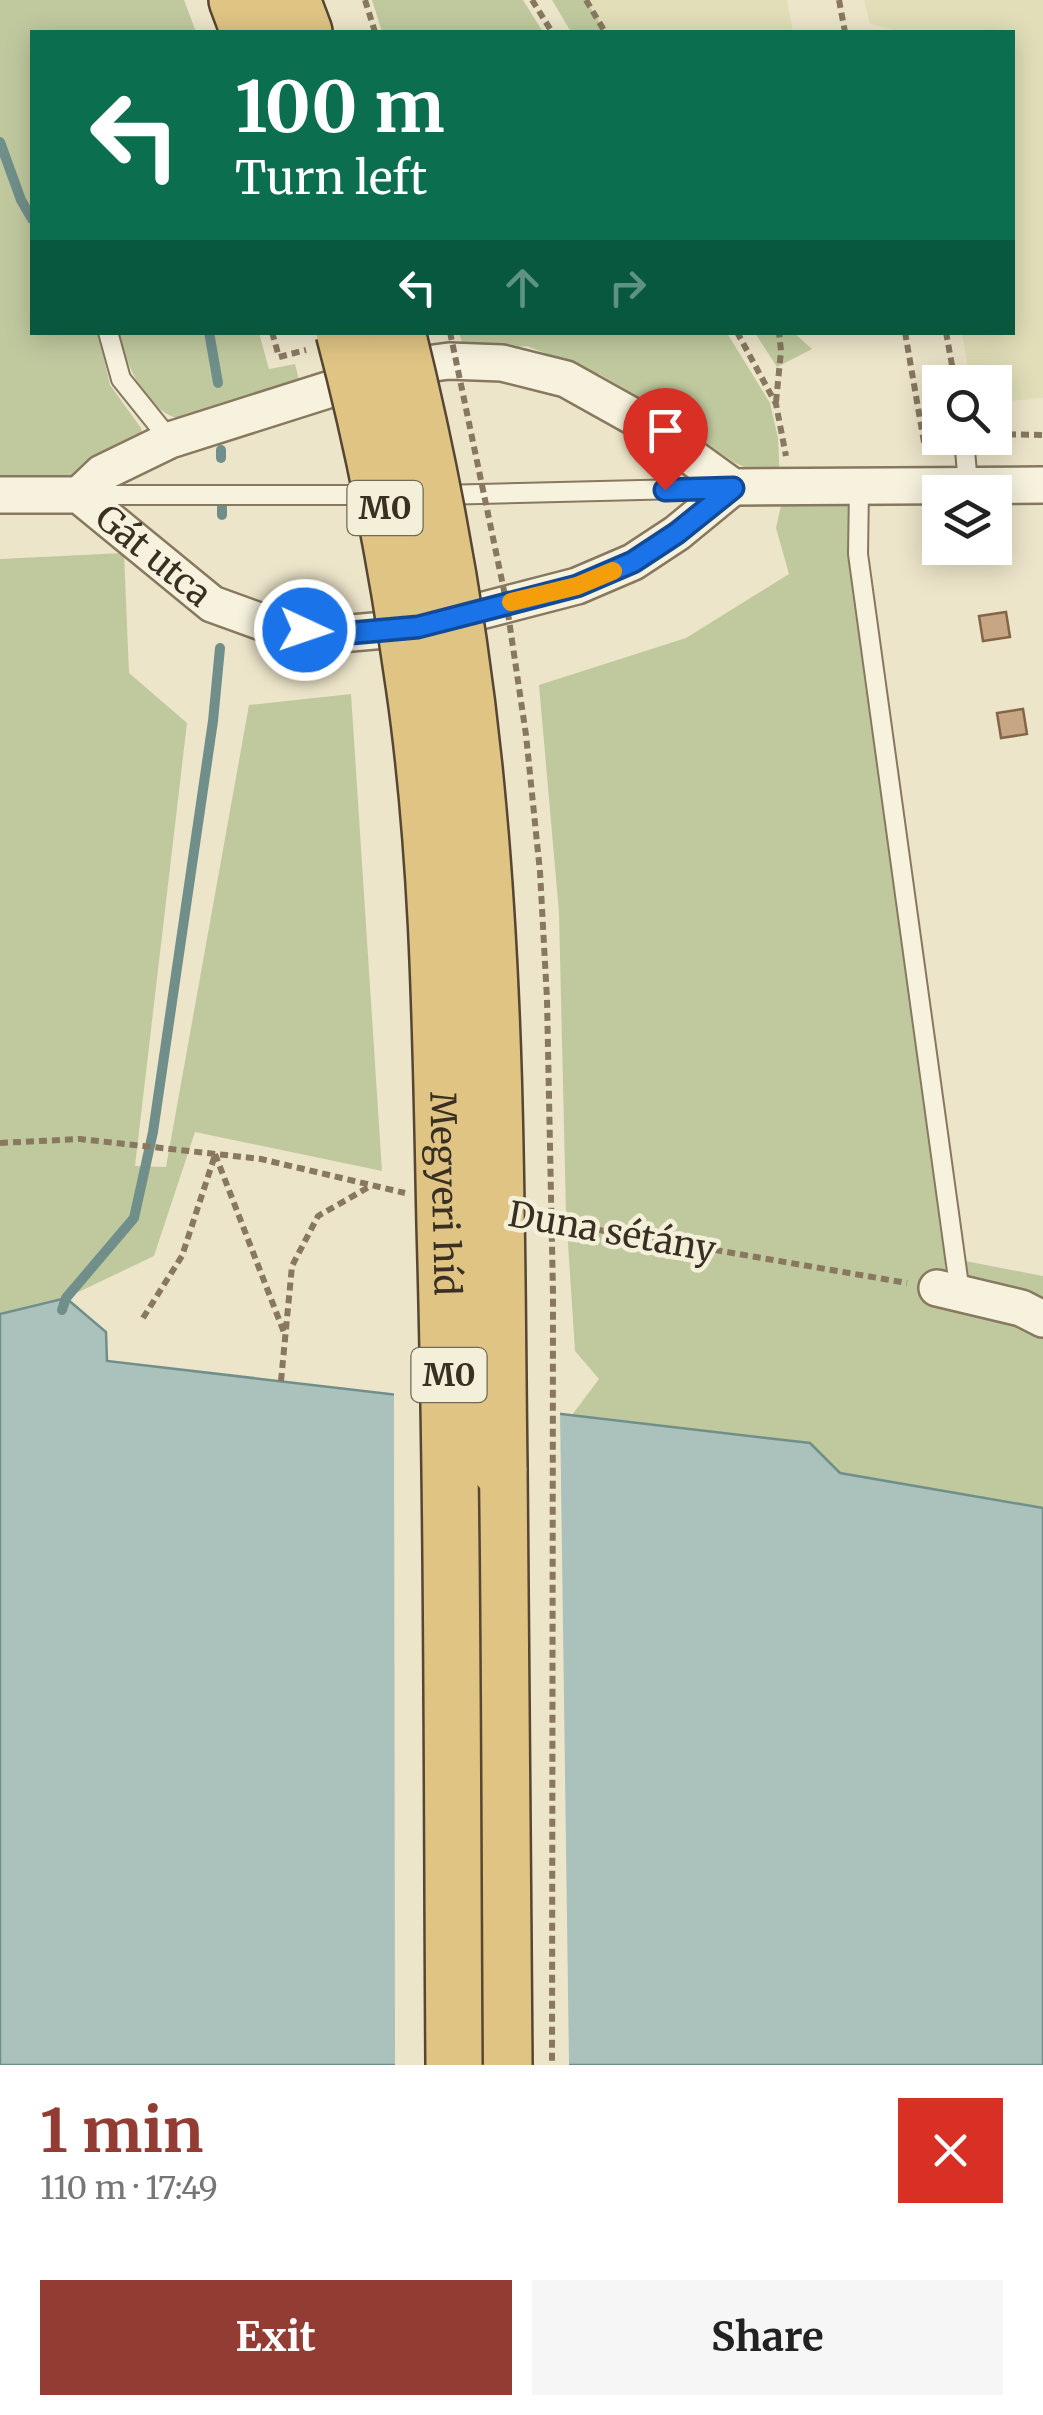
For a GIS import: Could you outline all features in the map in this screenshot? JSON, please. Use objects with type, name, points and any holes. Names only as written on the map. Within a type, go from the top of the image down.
[{"type":"highway","points":[[237,0],[248,30]]},
{"type":"highway","points":[[292,0],[303,30]]},
{"type":"highway","name":"Megyeri híd","points":[[345,335],[379,476],[414,686],[427,804],[441,1042],[448,1340],[454,2065]]},
{"type":"highway","name":"Megyeri híd","points":[[399,335],[461,650],[480,830],[493,1056],[504,2065]]},
{"type":"street","name":"Gát utca","points":[[0,495],[79,495],[212,604],[270,625],[340,634],[418,627],[577,586],[633,562],[733,488],[643,422],[566,378],[502,363],[430,362],[397,368],[170,440],[102,473],[79,495]]},
{"type":"street","points":[[733,488],[922,485]]},
{"type":"street","points":[[1012,485],[1043,485]]},
{"type":"street","points":[[948,1291],[1021,1308],[1043,1319]]},
{"type":"lane","points":[[109,335],[121,379],[170,440]]},
{"type":"lane","points":[[411,495],[733,488]]},
{"type":"lane","points":[[859,488],[858,554],[948,1291]]},
{"type":"lane","points":[[79,495],[392,495]]},
{"type":"path","points":[[364,0],[373,30]]},
{"type":"path","points":[[532,0],[551,30]]},
{"type":"path","points":[[586,0],[604,30]]},
{"type":"path","points":[[839,0],[845,30]]},
{"type":"path","points":[[739,335],[776,404]]},
{"type":"path","points":[[779,335],[776,404],[786,457],[784,487]]},
{"type":"path","points":[[905,335],[927,475]]},
{"type":"path","points":[[947,335],[952,365]]},
{"type":"path","points":[[1012,434],[1043,435]]},
{"type":"path","points":[[0,1143],[80,1140],[261,1159],[408,1194]]},
{"type":"path","points":[[143,1318],[182,1256],[215,1154]]},
{"type":"path","points":[[215,1154],[286,1336]]},
{"type":"path","points":[[282,1381],[292,1266],[318,1216],[370,1186]]},
{"type":"path","name":"Duna sétány","points":[[523,1216],[948,1291]]},
{"type":"shaded area","points":[[586,0],[787,0],[793,30],[604,30]]},
{"type":"shaded area","points":[[864,0],[1043,0],[1043,398],[1012,401],[1012,365],[967,365],[962,335],[1015,335],[1015,30],[895,30],[870,24]]},
{"type":"green space","points":[[0,0],[184,0],[195,30],[30,30],[30,335],[98,335],[110,385],[141,428],[144,440],[74,481],[0,488]]},
{"type":"green space","points":[[372,0],[523,0],[542,30],[381,30]]},
{"type":"green space","points":[[552,0],[586,0],[604,30],[570,30]]},
{"type":"green space","points":[[118,335],[260,335],[269,369],[295,364],[301,388],[216,414],[183,418],[160,410],[130,368]]},
{"type":"green space","points":[[460,335],[728,335],[770,403],[778,438],[780,482],[735,463],[601,375],[527,346],[465,352]]},
{"type":"green space","points":[[756,335],[796,335],[812,349],[777,367]]},
{"type":"green space","points":[[785,487],[859,488],[855,552],[965,1261],[1043,1276],[1043,1508],[840,1473],[809,1443],[572,1415],[599,1379],[575,1351],[566,1213],[559,913],[539,685],[686,638],[789,574],[776,528]]},
{"type":"green space","points":[[124,553],[129,673],[187,723],[135,1166],[166,1167],[249,705],[351,694],[382,1171],[195,1132],[154,1256],[66,1298],[0,1314],[0,559]]},
{"type":"water","points":[[66,1298],[106,1332],[107,1361],[810,1443],[840,1473],[1043,1508],[1043,2065],[0,2065],[0,1314]]},
{"type":"pier","points":[[394,1389],[560,1409],[569,2065],[395,2065]]},
{"type":"building","points":[[1006,612],[1010,637],[983,641],[979,616]]},
{"type":"building","points":[[1023,709],[1027,734],[1001,738],[997,713]]},
{"type":"waterway","points":[[0,142],[30,216]]},
{"type":"waterway","points":[[210,335],[218,383]]},
{"type":"waterway","points":[[221,450],[221,458]]},
{"type":"waterway","points":[[222,507],[222,515]]},
{"type":"waterway","points":[[62,1310],[66,1298],[134,1218],[153,1132],[213,721],[220,648]]},
{"type":"slow traffic","points":[[511,602],[577,586],[613,571]]},
{"type":"route","points":[[305,630],[340,634],[418,627],[577,586],[633,562],[733,488],[665,490]]}]
